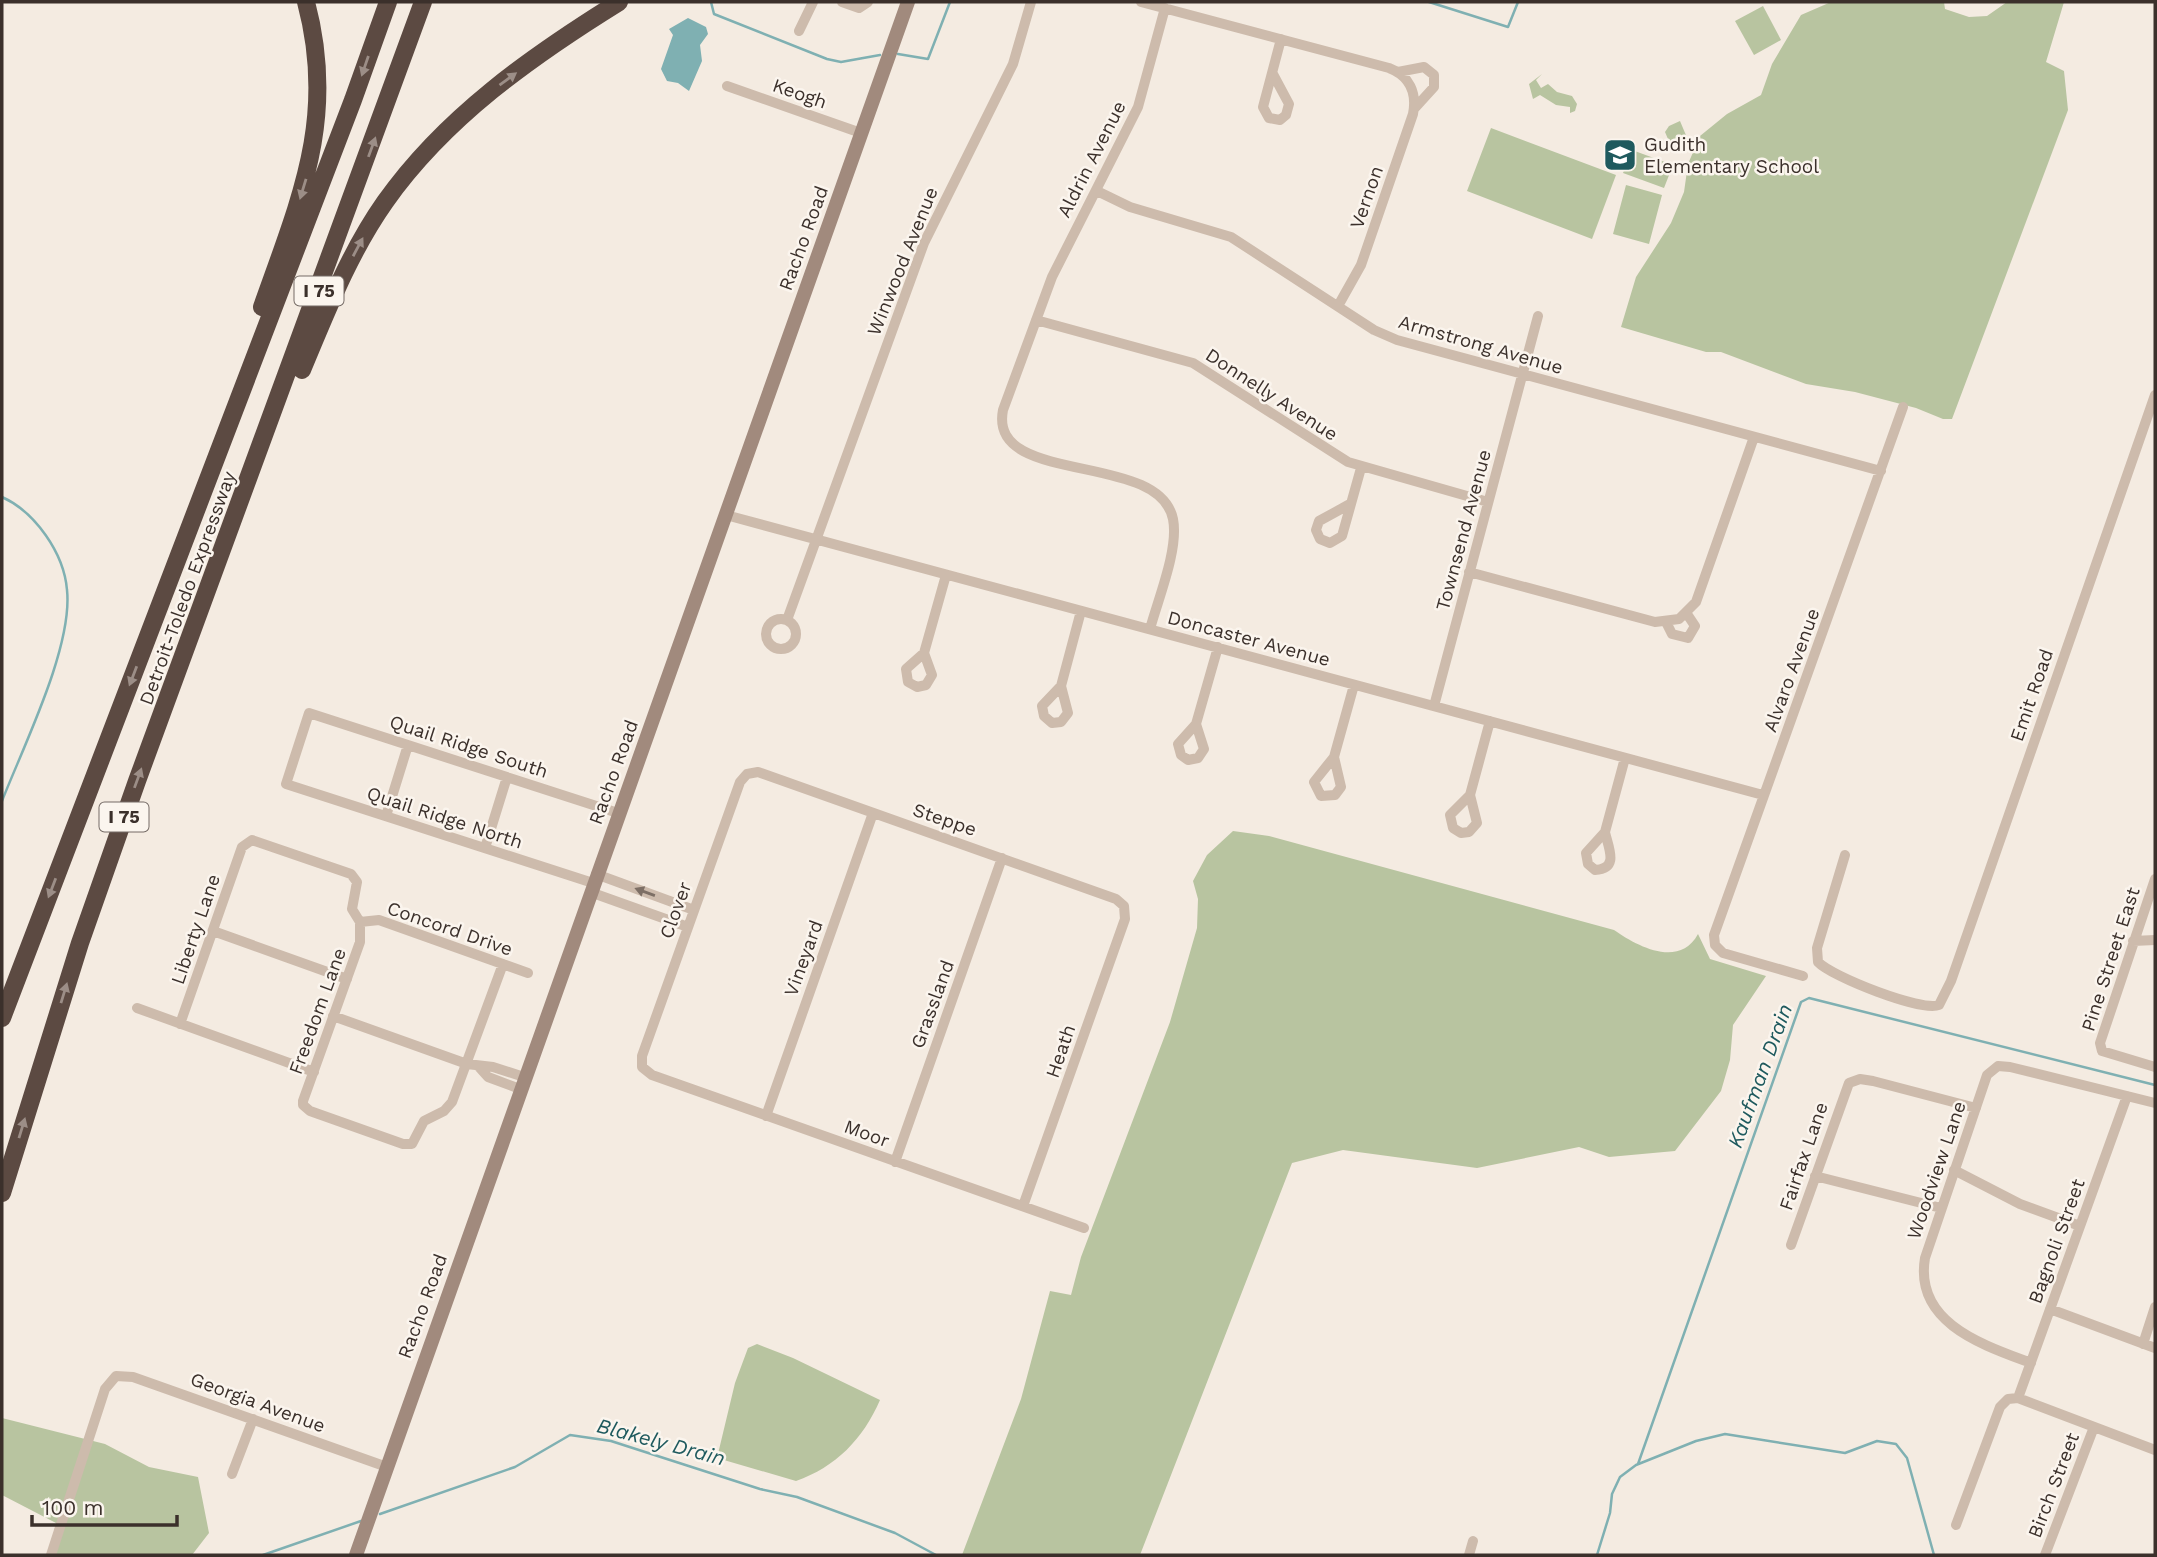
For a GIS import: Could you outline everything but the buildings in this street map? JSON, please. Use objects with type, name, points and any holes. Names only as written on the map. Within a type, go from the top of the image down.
[{"type":"highway","points":[[188,532],[215,435],[302,194],[312,156],[318,66],[316,38],[306,2]]},
{"type":"highway","name":"Detroit-Toledo Expressway","points":[[2,1018],[388,2]]},
{"type":"highway","name":"Detroit-Toledo Expressway","points":[[2,1193],[80,943],[423,2]]},
{"type":"highway","points":[[212,579],[256,486],[338,286],[384,204],[430,146],[472,106],[619,2]]},
{"type":"street","points":[[799,31],[813,2]]},
{"type":"street","points":[[842,2],[859,8],[868,2]]},
{"type":"street","name":"Racho Road","points":[[356,1555],[908,2]]},
{"type":"street","name":"Winwood Avenue","points":[[787,620],[925,243],[1008,75],[1031,2]]},
{"type":"street","points":[[1141,2],[1398,72],[1419,66],[1433,72],[1434,87],[1414,109]]},
{"type":"street","name":"Aldrin Avenue","points":[[1150,629],[1174,537],[1171,512],[1163,498],[1139,484],[1021,451],[1004,431],[1003,410],[1064,250],[1097,191],[1138,107],[1165,8]]},
{"type":"street","points":[[1273,74],[1281,39]]},
{"type":"street","name":"Vernon","points":[[1338,306],[1361,265],[1414,109],[1415,95],[1407,80],[1398,72]]},
{"type":"street","name":"Keogh","points":[[727,86],[861,133]]},
{"type":"street","name":"Armstrong Avenue","points":[[1097,191],[1130,207],[1231,237],[1338,306],[1397,340],[1525,369],[1754,437],[1881,471]]},
{"type":"street","name":"Townsend Avenue","points":[[1434,706],[1538,316]]},
{"type":"street","name":"Donnelly Avenue","points":[[1036,320],[1193,363],[1337,456],[1361,468],[1488,502]]},
{"type":"street","name":"Emit Road","points":[[1845,855],[1817,948],[1818,962],[1825,970],[1851,983],[1926,1006],[1939,1005],[1951,981],[2155,395]]},
{"type":"street","name":"Alvaro Avenue","points":[[1803,976],[1723,953],[1715,945],[1714,935],[1903,407]]},
{"type":"street","points":[[1469,572],[1667,622],[1687,614],[1696,602],[1754,437]]},
{"type":"street","points":[[1350,504],[1361,468]]},
{"type":"street","name":"Doncaster Avenue","points":[[726,515],[1763,795]]},
{"type":"street","points":[[924,653],[946,575]]},
{"type":"street","points":[[1061,685],[1082,611]]},
{"type":"street","points":[[1667,622],[1676,637],[1688,638],[1695,626],[1687,614]]},
{"type":"street","points":[[1196,724],[1218,647]]},
{"type":"street","points":[[1334,757],[1354,684]]},
{"type":"street","name":"Quail Ridge South","points":[[286,784],[309,713],[618,813]]},
{"type":"street","points":[[1470,795],[1490,721]]},
{"type":"street","points":[[386,816],[408,745]]},
{"type":"street","points":[[1605,832],[1625,758]]},
{"type":"street","name":"Steppe","points":[[751,772],[1116,898],[1124,906]]},
{"type":"street","name":"Clover","points":[[642,1067],[642,1056],[740,782],[751,772]]},
{"type":"street","points":[[485,848],[507,777]]},
{"type":"street","name":"Quail Ridge North","points":[[286,784],[593,883]]},
{"type":"street","name":"Vineyard","points":[[766,1116],[873,813]]},
{"type":"street","name":"Freedom Lane","points":[[242,846],[247,841],[257,841],[351,874],[357,882],[352,909],[360,922],[360,942],[303,1105],[318,1114],[403,1144],[412,1144],[424,1121],[448,1108],[467,1064]]},
{"type":"street","name":"Liberty Lane","points":[[180,1024],[242,846]]},
{"type":"street","name":"Grassland","points":[[895,1162],[1002,858]]},
{"type":"street","name":"Pine Street East","points":[[2155,879],[2100,1038],[2102,1051],[2155,1067]]},
{"type":"street","points":[[593,883],[694,910]]},
{"type":"street","points":[[593,883],[688,927]]},
{"type":"street","name":"Heath","points":[[1023,1206],[1125,919],[1124,906]]},
{"type":"street","name":"Concord Drive","points":[[360,922],[379,920],[528,973]]},
{"type":"street","points":[[213,931],[347,979]]},
{"type":"street","points":[[2133,941],[2155,940]]},
{"type":"street","points":[[467,1064],[503,964]]},
{"type":"street","points":[[137,1008],[313,1072]]},
{"type":"street","points":[[334,1016],[479,1067],[488,1077],[522,1083]]},
{"type":"street","name":"Woodview Lane","points":[[2031,1363],[1965,1337],[1948,1323],[1931,1300],[1924,1282],[1924,1266],[1941,1208],[1987,1075],[1998,1066],[2127,1096]]},
{"type":"street","name":"Moor","points":[[642,1067],[652,1075],[1084,1228]]},
{"type":"street","name":"Fairfax Lane","points":[[1791,1245],[1842,1096],[1852,1081],[1872,1081],[1976,1108]]},
{"type":"street","points":[[2127,1096],[2155,1103]]},
{"type":"street","name":"Bagnoli Street","points":[[2018,1398],[2127,1096]]},
{"type":"street","points":[[1954,1170],[2020,1204],[2080,1226]]},
{"type":"street","points":[[1815,1176],[1941,1208]]},
{"type":"street","points":[[2143,1343],[2155,1307]]},
{"type":"street","points":[[2050,1309],[2155,1348]]},
{"type":"street","name":"Georgia Avenue","points":[[51,1555],[105,1389],[116,1376],[133,1377],[387,1467]]},
{"type":"street","points":[[1956,1524],[2000,1407],[2008,1399],[2018,1398],[2155,1450]]},
{"type":"street","points":[[232,1474],[253,1419]]},
{"type":"street","name":"Birch Street","points":[[2045,1555],[2094,1427]]},
{"type":"street","points":[[1469,1555],[1473,1541]]},
{"type":"green space","points":[[1831,2],[1944,2],[1945,9],[1969,17],[1987,16],[2007,2],[2064,2],[2046,62],[2064,71],[2068,110],[1952,419],[1943,419],[1916,408],[1855,392],[1806,384],[1721,352],[1706,352],[1621,327],[1636,277],[1671,223],[1684,192],[1688,164],[1700,136],[1727,114],[1761,95],[1772,64],[1801,15]]},
{"type":"green space","points":[[1763,6],[1781,40],[1754,55],[1735,21]]},
{"type":"green space","points":[[1542,74],[1536,80],[1541,88],[1548,84],[1557,92],[1572,96],[1577,104],[1575,111],[1570,113],[1570,107],[1556,105],[1540,95],[1533,99],[1529,84]]},
{"type":"green space","points":[[1680,121],[1688,140],[1671,146],[1665,132],[1669,126]]},
{"type":"green space","points":[[1491,128],[1616,175],[1592,239],[1467,191]]},
{"type":"green space","points":[[1632,150],[1673,165],[1664,188],[1623,173]]},
{"type":"green space","points":[[1626,185],[1662,195],[1649,244],[1613,234]]},
{"type":"green space","points":[[1233,831],[1269,836],[1614,930],[1646,948],[1658,951],[1680,950],[1690,945],[1698,934],[1710,959],[1766,976],[1733,1025],[1730,1060],[1721,1091],[1675,1151],[1609,1157],[1579,1147],[1477,1168],[1343,1150],[1292,1163],[1140,1555],[962,1555],[1021,1399],[1050,1291],[1071,1295],[1081,1257],[1170,1022],[1197,928],[1198,899],[1193,881],[1207,855]]},
{"type":"green space","points":[[757,1344],[793,1358],[880,1400],[865,1427],[847,1450],[824,1468],[796,1481],[717,1458],[735,1383],[748,1348]]},
{"type":"green space","points":[[2,1418],[105,1444],[149,1467],[198,1477],[209,1533],[192,1555],[49,1555],[56,1523],[2,1495]]},
{"type":"water","points":[[688,18],[706,27],[708,34],[700,45],[702,61],[689,91],[678,83],[667,81],[661,69],[673,35],[669,29]]},
{"type":"waterway","points":[[711,2],[714,14],[827,59],[841,62],[880,55]]},
{"type":"waterway","points":[[898,54],[928,59],[950,2]]},
{"type":"waterway","points":[[1429,2],[1508,27],[1518,2]]},
{"type":"waterway","name":"Blakely Drain","points":[[2,497],[26,513],[46,535],[60,562],[67,590],[67,613],[55,668],[2,801]]},
{"type":"waterway","name":"Kaufman Drain","points":[[1638,1464],[1801,1002],[1809,998],[2155,1085]]},
{"type":"waterway","name":"Blakely Drain","points":[[1597,1555],[1610,1513],[1612,1494],[1620,1477],[1636,1465],[1696,1441],[1725,1434],[1845,1453],[1877,1441],[1896,1444],[1907,1458],[1934,1555]]},
{"type":"waterway","name":"Blakely Drain","points":[[380,1514],[515,1467],[570,1435],[611,1441],[760,1489],[797,1497],[895,1533],[936,1555]]},
{"type":"waterway","name":"Blakely Drain","points":[[263,1555],[361,1521]]},
{"type":"place","name":"Gudith Elementary School","points":[[1620,155]]}]
